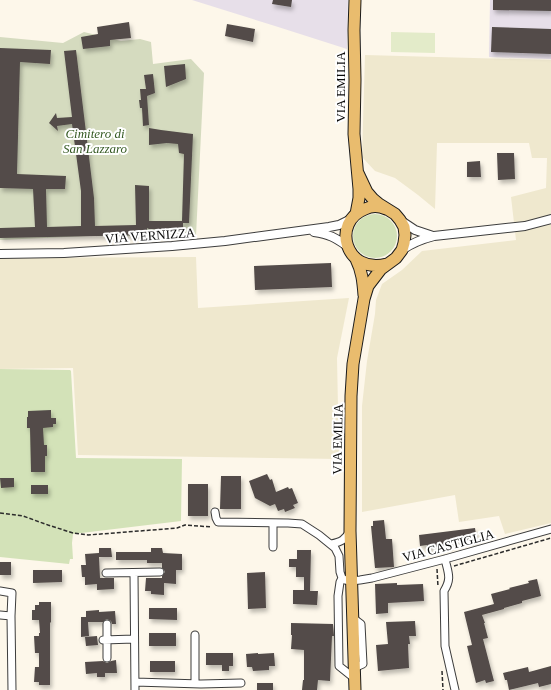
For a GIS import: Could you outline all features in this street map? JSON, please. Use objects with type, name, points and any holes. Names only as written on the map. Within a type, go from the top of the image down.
[{"type":"main road","name":"VIA EMILIA","points":[[355,0],[354,134],[359,198],[354,216],[347,227],[346,236],[347,246],[360,267],[364,299]]},
{"type":"main road","name":"VIA EMILIA","points":[[358,173],[367,192],[379,204],[395,214],[400,220]]},
{"type":"main road","points":[[354,216],[362,210],[368,208],[383,207],[389,210]]},
{"type":"main road","points":[[400,220],[404,227],[405,235],[402,250]]},
{"type":"main road","name":"VIA EMILIA","points":[[355,690],[353,618],[347,579],[350,531],[351,396],[353,364],[364,299],[368,286],[381,269],[396,258],[402,250]]},
{"type":"main road","points":[[356,259],[371,266],[387,264]]},
{"type":"street","name":"VIA VERNIZZA","points":[[0,254],[64,253],[225,241],[324,228],[339,225],[354,216]]},
{"type":"street","points":[[402,250],[420,240],[434,236],[526,226],[551,219]]},
{"type":"street","points":[[400,220],[415,230],[434,236]]},
{"type":"street","name":"VIA VERNIZZA","points":[[302,231],[329,235],[347,246]]},
{"type":"street","points":[[216,512],[218,522]]},
{"type":"street","name":"VIA EMILIA","points":[[218,522],[302,524],[331,544],[338,552],[340,572],[347,579],[340,582],[338,596],[339,666],[354,673]]},
{"type":"street","points":[[273,523],[273,547]]},
{"type":"street","name":"VIA CASTIGLIA","points":[[347,579],[360,580],[372,578],[551,529]]},
{"type":"street","points":[[331,544],[344,540],[350,531]]},
{"type":"street","points":[[445,559],[449,578],[448,585],[444,591],[445,646],[454,689]]},
{"type":"street","points":[[106,573],[160,572]]},
{"type":"street","points":[[134,573],[135,690]]},
{"type":"street","points":[[0,591],[12,593],[12,690]]},
{"type":"street","points":[[0,615],[12,616]]},
{"type":"street","points":[[107,624],[105,640],[107,658]]},
{"type":"street","points":[[195,635],[199,686]]},
{"type":"street","points":[[105,640],[134,639]]},
{"type":"street","points":[[135,682],[199,686],[241,683]]},
{"type":"path","points":[[0,514],[23,516],[73,533],[88,535],[165,530],[186,525],[211,527],[218,522]]},
{"type":"path","points":[[437,571],[551,538]]},
{"type":"shaded area","points":[[192,0],[348,0],[347,49],[275,26]]},
{"type":"shaded area","points":[[490,0],[551,0],[551,59],[489,57]]},
{"type":"shaded area","points":[[365,55],[551,60],[551,523],[505,534],[499,516],[459,522],[455,495],[362,512],[362,406],[376,300],[382,284],[402,270],[422,251],[516,240],[511,197],[546,188],[547,158],[532,158],[529,143],[437,143],[435,209],[395,178],[375,171],[362,157]]},
{"type":"shaded area","points":[[196,257],[198,308],[349,298],[337,358],[339,459],[78,455],[73,368],[0,369],[0,258]]},
{"type":"green space","name":"Cimitero di San Lazzaro","points":[[84,32],[121,41],[140,39],[151,42],[153,64],[191,59],[204,73],[196,236],[88,236],[0,240],[0,37],[63,43]]},
{"type":"green space","points":[[391,32],[435,33],[435,53],[391,52]]},
{"type":"green space","points":[[371,214],[379,214],[391,220],[397,232],[397,240],[391,252],[379,258],[371,258],[359,252],[353,240],[353,232],[359,220]]},
{"type":"green space","points":[[0,369],[71,371],[76,458],[182,459],[181,521],[73,534],[73,559],[70,559],[69,564],[0,557]]},
{"type":"building","points":[[273,0],[292,0],[291,7],[272,4]]},
{"type":"building","points":[[493,0],[551,0],[551,11],[493,10]]},
{"type":"building","points":[[129,22],[131,38],[110,40],[110,46],[83,49],[81,37],[98,34],[97,27]]},
{"type":"building","points":[[227,24],[255,29],[253,42],[225,36]]},
{"type":"building","points":[[492,27],[551,29],[551,54],[491,52]]},
{"type":"building","points":[[0,48],[51,50],[50,64],[20,62],[17,174],[66,176],[65,189],[46,189],[47,227],[81,226],[81,191],[72,124],[57,126],[58,131],[49,123],[56,113],[57,118],[72,117],[64,51],[76,50],[94,198],[95,226],[136,225],[135,185],[149,186],[149,221],[182,221],[184,154],[179,153],[178,144],[167,143],[149,145],[149,128],[193,134],[189,223],[183,223],[183,229],[147,228],[147,235],[0,238],[0,228],[35,227],[33,189],[0,188]]},
{"type":"building","points":[[185,64],[186,79],[166,87],[164,66]]},
{"type":"building","points":[[153,74],[155,93],[147,96],[149,125],[143,126],[142,108],[140,108],[139,100],[141,100],[140,89],[146,89],[144,75]]},
{"type":"building","points":[[497,153],[514,153],[515,179],[498,180]]},
{"type":"building","points":[[480,161],[481,177],[467,177],[467,162]]},
{"type":"building","points":[[331,263],[332,287],[255,290],[254,266]]},
{"type":"building","points":[[51,410],[51,418],[56,418],[56,424],[53,424],[53,427],[43,428],[44,445],[47,445],[45,472],[31,472],[30,428],[27,428],[28,411]]},
{"type":"building","points":[[267,474],[270,480],[272,479],[276,492],[288,487],[289,489],[292,488],[298,503],[293,505],[295,508],[285,512],[284,509],[278,511],[275,504],[270,506],[255,498],[249,481]]},
{"type":"building","points":[[221,476],[241,476],[241,509],[220,509]]},
{"type":"building","points":[[0,478],[14,478],[14,487],[1,488]]},
{"type":"building","points":[[188,484],[208,484],[208,516],[188,516]]},
{"type":"building","points":[[31,485],[48,485],[48,494],[31,494]]},
{"type":"building","points":[[384,520],[386,539],[392,539],[394,567],[375,568],[371,526],[373,526],[373,521]]},
{"type":"building","points":[[475,528],[477,541],[469,542],[469,540],[452,542],[452,545],[427,548],[427,545],[420,546],[419,535]]},
{"type":"building","points":[[99,548],[111,548],[112,557],[99,557],[100,578],[114,578],[114,589],[97,590],[97,584],[85,585],[85,577],[82,577],[81,565],[86,565],[85,554],[99,553]]},
{"type":"building","points":[[151,548],[162,548],[163,553],[182,554],[182,570],[176,570],[176,584],[164,583],[164,595],[151,594],[151,591],[145,591],[146,578],[162,578],[165,572],[162,568],[162,563],[147,563],[147,560],[116,560],[116,552],[151,552]]},
{"type":"building","points":[[297,550],[311,550],[310,591],[318,591],[317,605],[293,604],[293,590],[304,590],[304,577],[296,577],[296,567],[289,567],[289,559],[297,559]]},
{"type":"building","points":[[0,562],[11,562],[11,575],[0,575]]},
{"type":"building","points":[[33,570],[62,570],[62,582],[33,583]]},
{"type":"building","points":[[265,572],[266,608],[248,609],[247,573]]},
{"type":"building","points":[[537,579],[541,596],[482,615],[488,638],[483,639],[494,681],[486,683],[485,680],[476,683],[467,646],[472,645],[464,612],[494,604],[491,594],[529,583],[528,581]]},
{"type":"building","points":[[397,583],[397,585],[423,584],[424,601],[388,603],[388,613],[376,614],[375,584]]},
{"type":"building","points":[[39,602],[51,602],[50,685],[39,685],[39,682],[34,682],[35,667],[39,667],[39,653],[35,653],[34,636],[39,636],[40,633],[39,620],[32,620],[32,610],[35,610],[35,605],[39,605]]},
{"type":"building","points":[[149,608],[177,608],[177,620],[149,619]]},
{"type":"building","points":[[99,610],[99,612],[115,611],[116,624],[112,624],[111,621],[107,619],[103,622],[88,622],[89,636],[81,637],[81,617],[86,617],[86,611]]},
{"type":"building","points":[[415,621],[416,636],[409,636],[409,668],[378,671],[376,645],[388,644],[386,622]]},
{"type":"building","points":[[291,623],[333,624],[334,636],[332,636],[330,681],[318,680],[317,690],[302,690],[304,680],[304,650],[291,649]]},
{"type":"building","points":[[149,633],[176,633],[176,646],[149,646]]},
{"type":"building","points":[[97,636],[98,645],[86,646],[85,637]]},
{"type":"building","points":[[206,653],[233,653],[233,666],[229,666],[229,671],[222,671],[222,665],[206,665]]},
{"type":"building","points":[[274,653],[275,666],[269,666],[269,670],[253,671],[252,667],[247,667],[246,654]]},
{"type":"building","points":[[116,660],[117,673],[105,673],[105,677],[97,677],[97,673],[86,674],[85,662],[103,661],[107,663]]},
{"type":"building","points":[[150,661],[175,661],[175,672],[150,672]]},
{"type":"building","points":[[551,666],[551,684],[539,687],[538,683],[509,690],[507,680],[505,680],[503,673],[528,667],[529,672]]},
{"type":"building","points":[[257,683],[273,683],[273,690],[257,690]]}]
